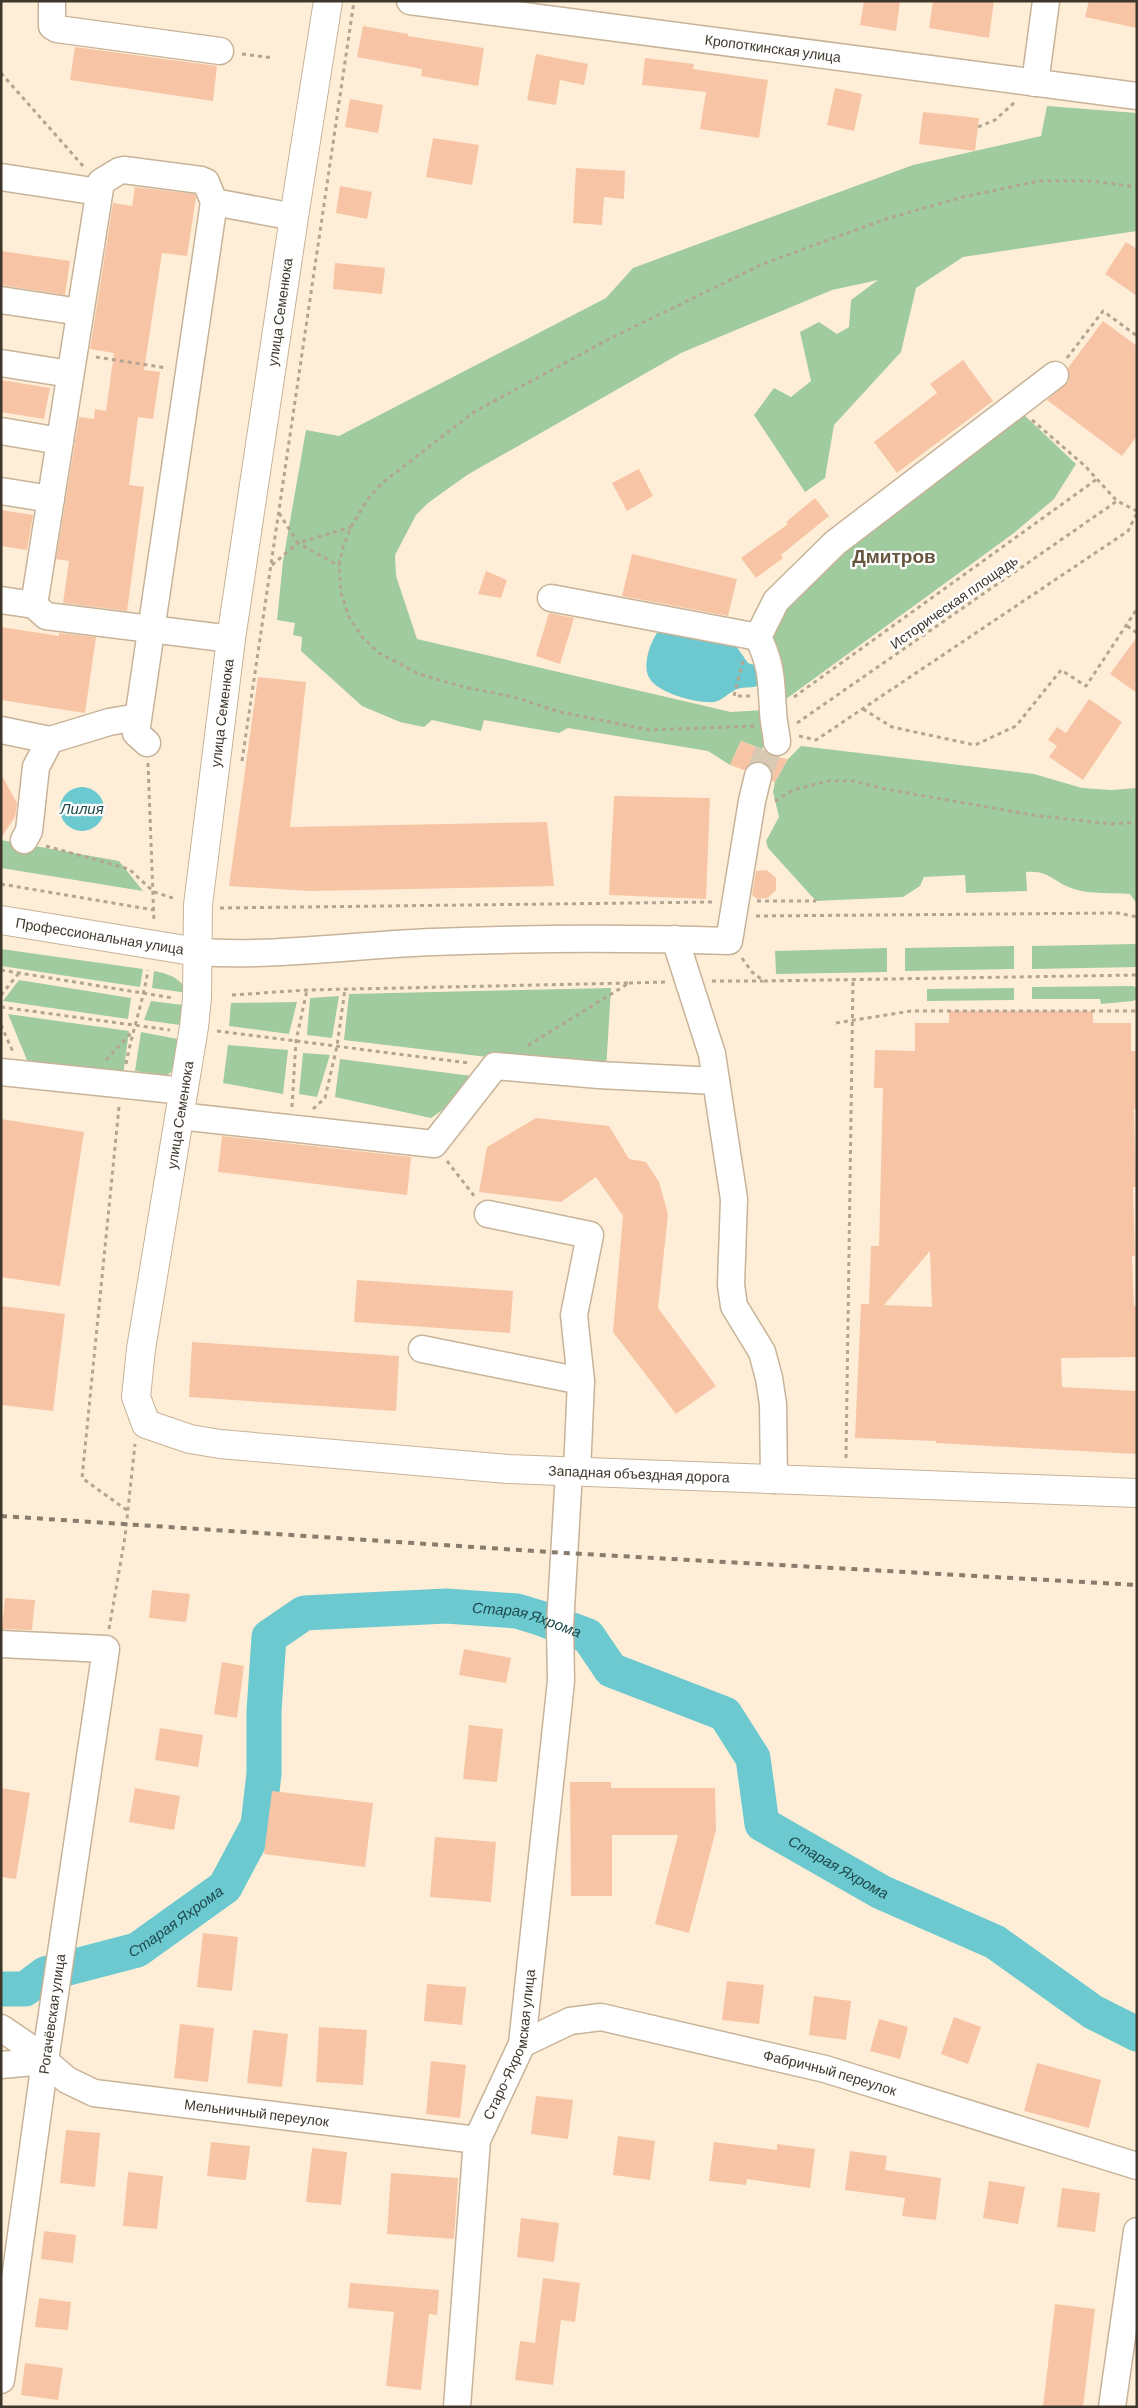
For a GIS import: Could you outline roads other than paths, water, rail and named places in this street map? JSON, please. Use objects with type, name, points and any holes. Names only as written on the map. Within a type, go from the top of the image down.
[{"type":"main road","name":"улица Семенюка","points":[[141,1430],[136,1397],[181,1104],[186,1029],[197,998],[198,905],[232,639],[294,216],[328,1]]},
{"type":"main road","name":"Профессиональная улица","points":[[1,920],[198,952]]},
{"type":"main road","name":"Западная объездная дорога","points":[[141,1430],[220,1444],[508,1469],[1137,1493]]},
{"type":"street","points":[[52,1],[52,26],[58,29],[220,51]]},
{"type":"street","name":"Кропоткинская улица","points":[[410,1],[1137,96]]},
{"type":"street","points":[[1030,82],[1046,1]]},
{"type":"street","points":[[34,605],[99,189],[104,179],[119,171],[201,180],[206,182],[214,202],[136,733],[147,743]]},
{"type":"street","points":[[1,178],[99,189]]},
{"type":"street","points":[[214,202],[294,216]]},
{"type":"street","points":[[1,300],[80,312]]},
{"type":"street","points":[[1,363],[72,364]]},
{"type":"street","points":[[751,646],[776,601],[835,543],[1055,375]]},
{"type":"street","points":[[1,432],[60,441]]},
{"type":"street","points":[[1,491],[51,499]]},
{"type":"street","points":[[551,598],[751,646],[768,656],[773,687],[772,711],[776,738]]},
{"type":"street","points":[[1,600],[34,605],[46,616],[232,639]]},
{"type":"street","points":[[1,730],[50,740],[109,722],[138,717]]},
{"type":"street","points":[[24,840],[29,831],[36,767],[50,740]]},
{"type":"street","points":[[198,952],[234,954],[432,942],[675,939],[732,920],[758,776]]},
{"type":"street","points":[[675,939],[712,1054],[734,1199],[731,1285],[734,1306],[762,1352],[769,1378],[772,1404],[774,1480]]},
{"type":"street","points":[[1,1072],[122,1084],[181,1104],[290,1129],[434,1144],[495,1066],[716,1082]]},
{"type":"street","name":"Старо-Яхромская улица","points":[[457,2407],[477,2140],[522,2044],[561,1681],[560,1625],[581,1381],[574,1315],[590,1236],[488,1214]]},
{"type":"street","points":[[422,1349],[581,1381]]},
{"type":"street","name":"Рогачёвская улица","points":[[1,1644],[106,1649],[45,2061],[1,2380]]},
{"type":"street","name":"Фабричный переулок","points":[[522,2044],[570,2021],[601,2017],[825,2069],[1137,2166]]},
{"type":"street","name":"Мельничный переулок","points":[[1,2028],[26,2045],[67,2080],[94,2093],[477,2140]]},
{"type":"street","points":[[1,2065],[45,2061]]},
{"type":"street","points":[[1112,2407],[1137,2231]]},
{"type":"water","points":[[660,629],[736,646],[748,663],[758,666],[759,685],[737,689],[714,702],[689,699],[661,689],[650,679],[646,667],[653,639]]},
{"type":"water","name":"Лилия","points":[[86,787],[98,793],[103,800],[103,818],[98,825],[91,830],[78,831],[70,828],[63,821],[60,805],[63,797],[70,790]]},
{"type":"waterway","name":"Старая Яхрома","points":[[1,1989],[25,1989],[45,1974],[137,1950],[225,1887],[258,1825],[264,1774],[264,1711],[269,1637],[304,1613],[446,1606],[517,1611],[588,1636],[611,1670],[725,1714],[753,1758],[762,1824],[881,1892],[995,1942],[1093,2012],[1137,2034]]},
{"type":"tunnel","points":[[758,776],[768,751]]},
{"type":"railway","points":[[1,1516],[565,1553],[1137,1585]]},
{"type":"district","name":"Дмитров","points":[[894,556]]}]
